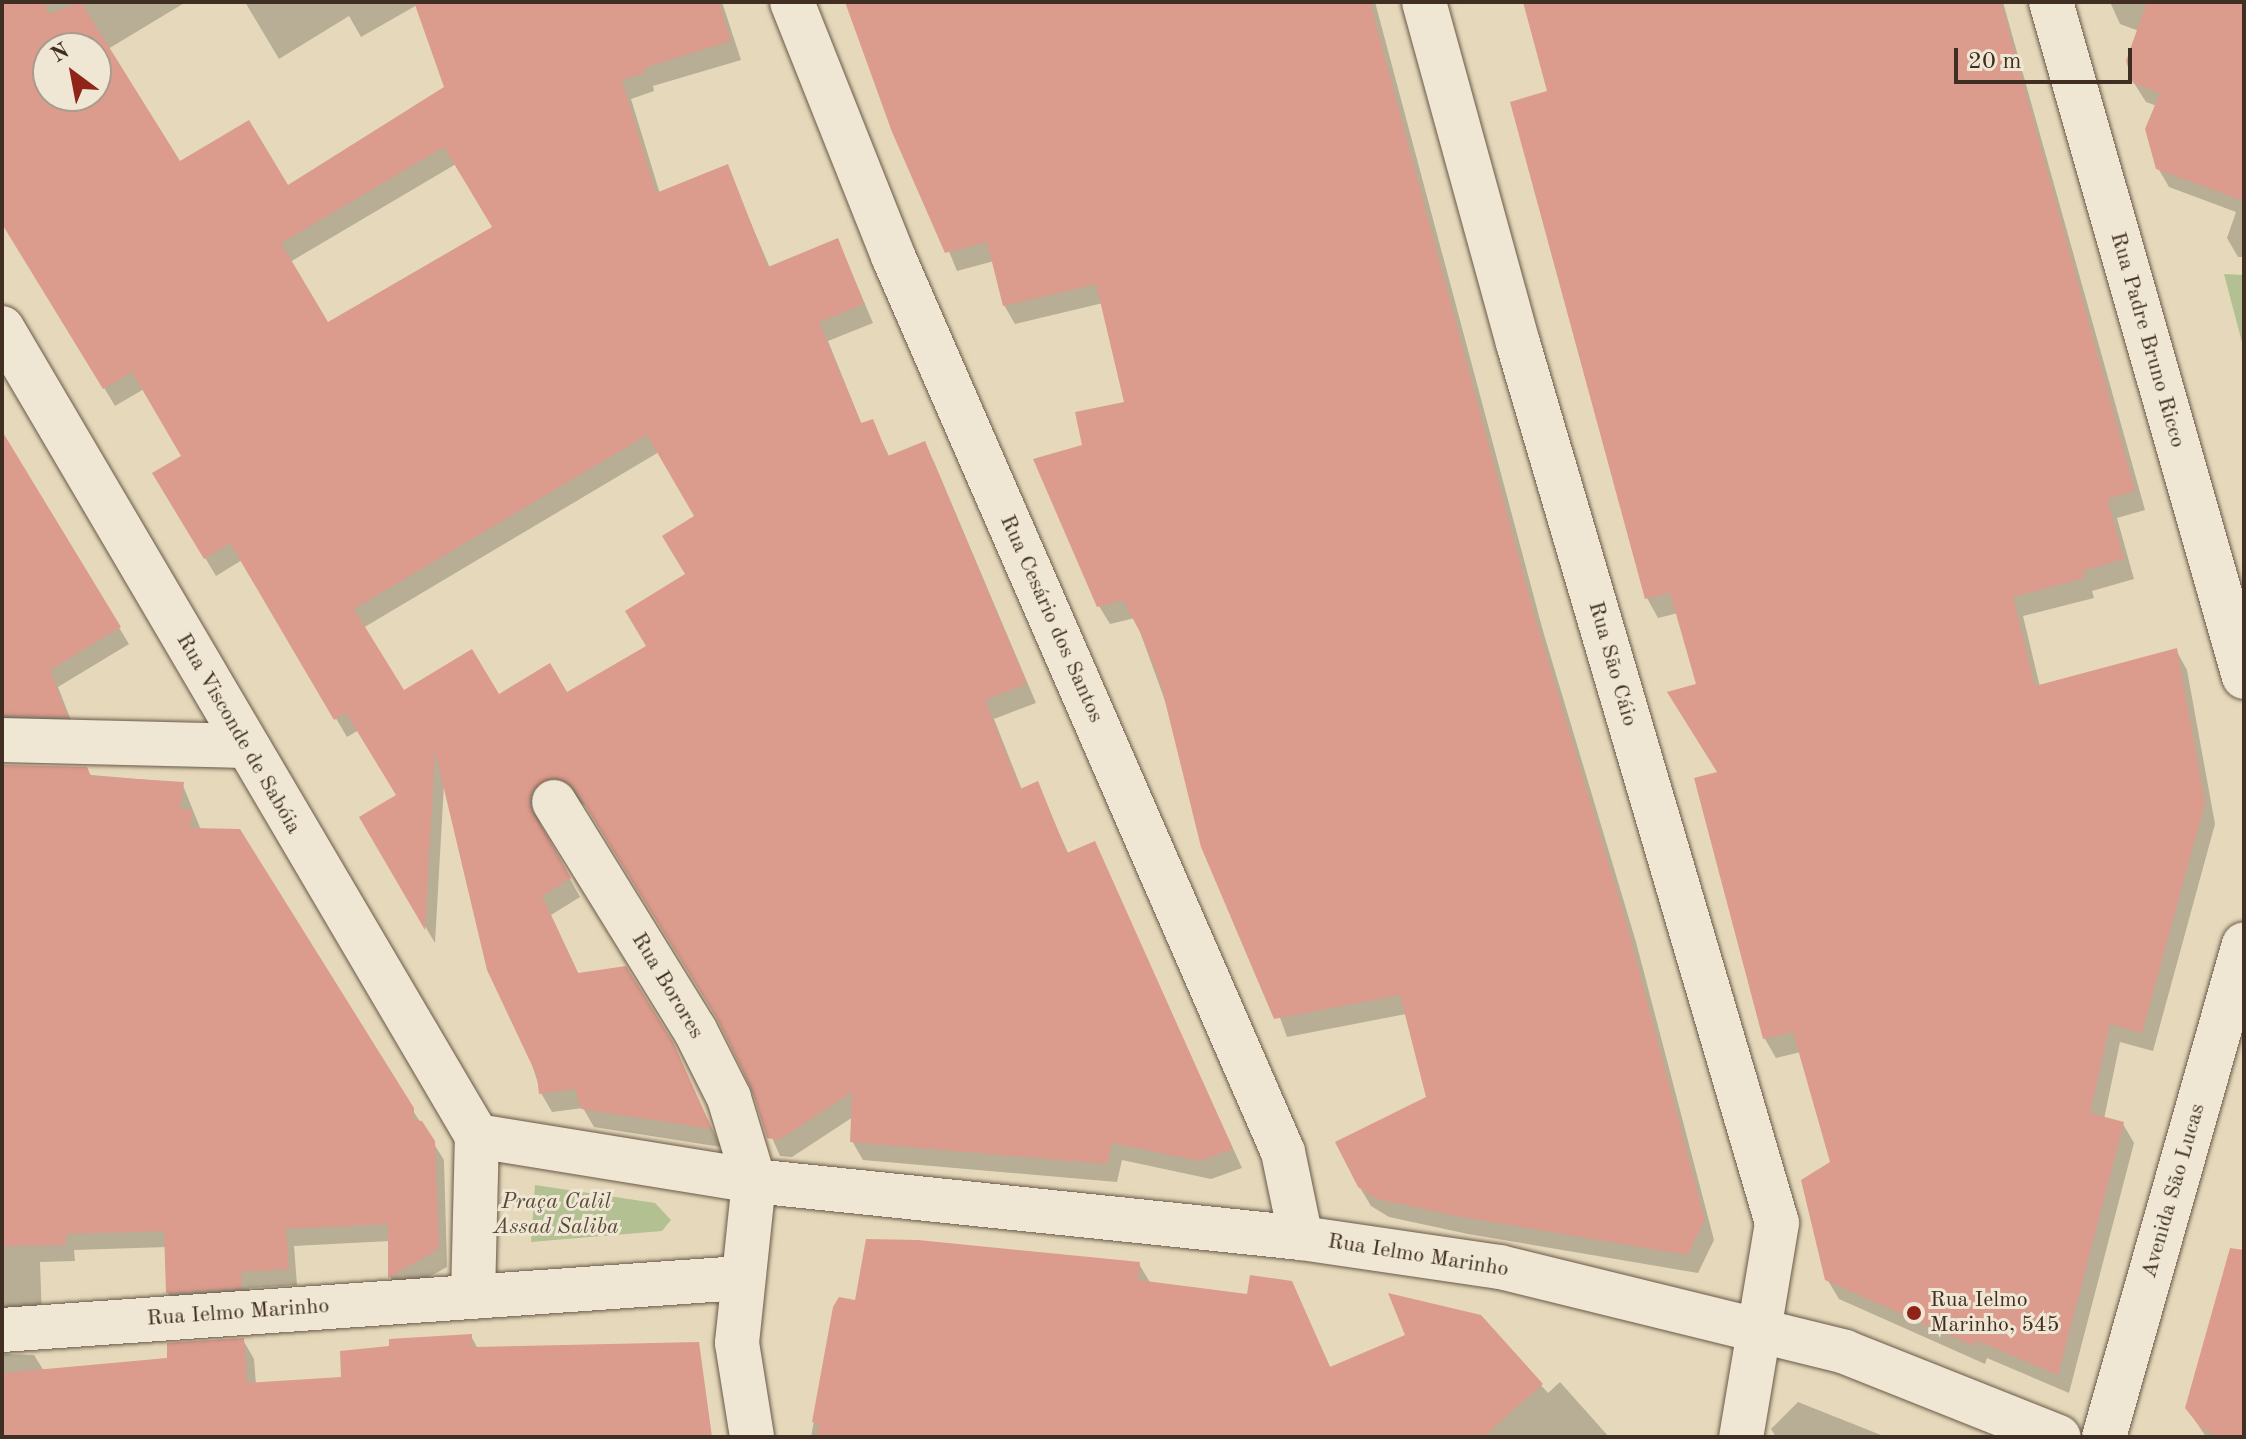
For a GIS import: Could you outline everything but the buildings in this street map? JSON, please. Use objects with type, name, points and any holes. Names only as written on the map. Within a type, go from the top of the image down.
[{"type":"street","name":"Rua Cesário dos Santos","points":[[792,2],[893,256],[1283,1152],[1301,1238]]},
{"type":"street","name":"Rua São Cáio","points":[[1424,2],[1518,343],[1777,1223],[1741,1437]]},
{"type":"street","name":"Rua Padre Bruno Ricco","points":[[2051,2],[2244,677]]},
{"type":"street","name":"Rua Visconde de Sabóia","points":[[2,328],[243,746],[477,1136]]},
{"type":"street","points":[[2,740],[243,746]]},
{"type":"street","name":"Rua Borores","points":[[554,802],[695,1030],[729,1098],[754,1181]]},
{"type":"street","name":"Avenida São Lucas","points":[[2104,1437],[2244,944]]},
{"type":"street","points":[[741,1278],[473,1297],[477,1136],[754,1181],[741,1278],[737,1343],[752,1437]]},
{"type":"street","name":"Rua Ielmo Marinho","points":[[754,1181],[1301,1238],[1500,1267],[1761,1328],[1845,1352],[2059,1437]]},
{"type":"street","name":"Rua Ielmo Marinho","points":[[2,1330],[473,1297]]},
{"type":"green space","points":[[2224,274],[2244,275],[2244,350]]},
{"type":"green space","name":"Praça Calil Assad Saliba","points":[[535,1185],[655,1203],[671,1220],[662,1231],[531,1242]]},
{"type":"place","name":"Rua Ielmo Marinho, 545","points":[[1914,1313]]}]
